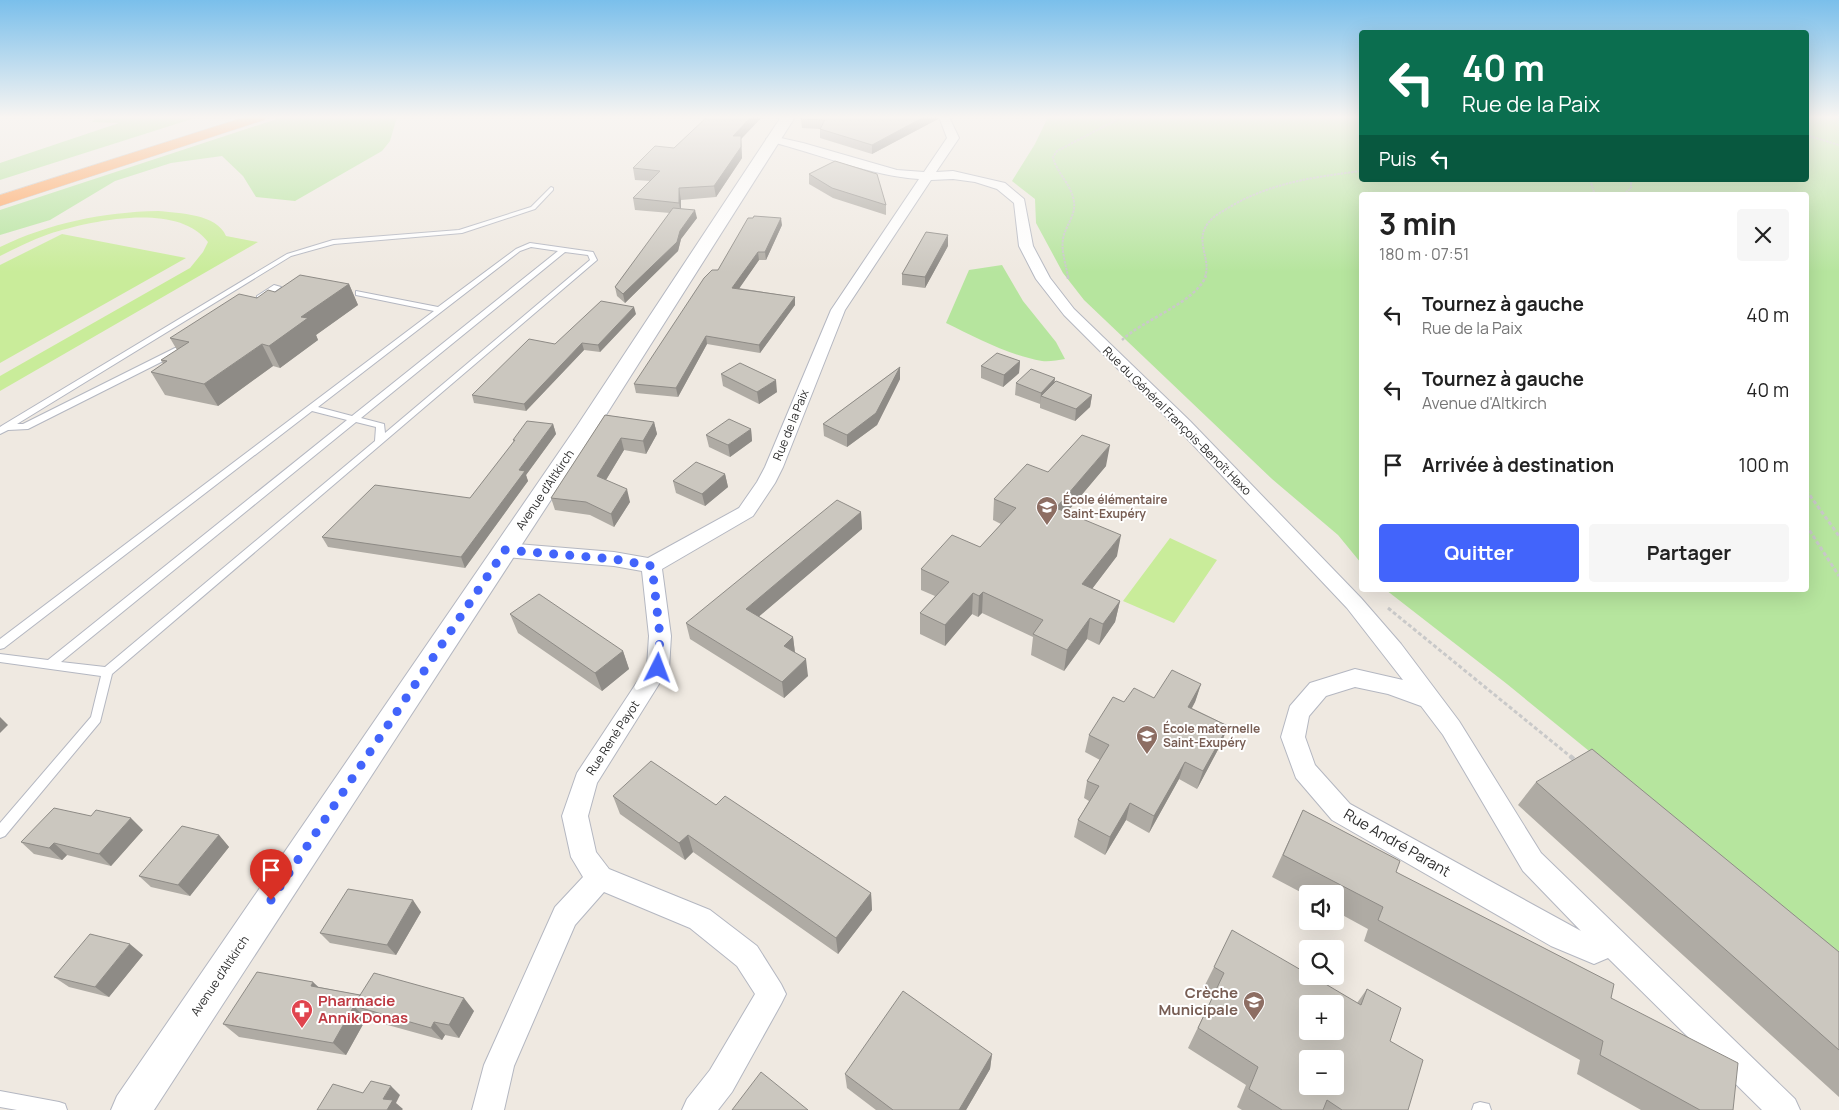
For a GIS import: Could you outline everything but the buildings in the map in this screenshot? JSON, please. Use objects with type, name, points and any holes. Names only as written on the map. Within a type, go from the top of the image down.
[{"type":"highway","points":[[0,189],[62,169]]},
{"type":"highway","points":[[0,201],[98,169]]},
{"type":"street","name":"Avenue d'Altkirch","points":[[131,1110],[588,426],[752,169]]},
{"type":"street","name":"Rue du Général François-Benoît Haxo","points":[[879,169],[896,174],[953,175],[993,184],[1001,186],[1020,202],[1026,246],[1043,279],[1069,312],[1184,425],[1354,603],[1393,650],[1429,699]]},
{"type":"street","name":"Rue de la Paix","points":[[652,566],[746,512],[766,484],[838,310],[934,169]]},
{"type":"street","points":[[505,550],[614,559],[652,566]]},
{"type":"street","name":"Rue René Payot","points":[[600,878],[584,857],[575,816],[586,780],[658,668],[660,636],[652,566]]},
{"type":"street","name":"Rue André Parant","points":[[1429,699],[1390,684],[1355,678],[1318,689],[1298,713],[1293,737],[1305,771],[1340,812],[1561,936],[1594,950],[1611,942]]},
{"type":"street","points":[[1429,699],[1451,728],[1532,862],[1611,942],[1784,1110]]},
{"type":"street","points":[[488,1110],[499,1065],[565,916],[600,878],[665,903],[700,919],[747,956],[771,994],[721,1081],[698,1110]]},
{"type":"lane","points":[[3,429],[290,255],[334,242],[460,232],[533,208],[551,189]]},
{"type":"lane","points":[[0,645],[518,250],[530,245],[591,253],[594,260],[107,672],[96,720],[0,832]]},
{"type":"lane","points":[[49,665],[564,250]]},
{"type":"lane","points":[[251,303],[277,287]]},
{"type":"lane","points":[[360,293],[440,310]]},
{"type":"lane","points":[[3,429],[25,427],[184,346]]},
{"type":"lane","points":[[311,408],[381,426],[380,442]]},
{"type":"lane","points":[[0,658],[107,672]]},
{"type":"lane","points":[[0,1099],[58,1110]]},
{"type":"path","points":[[1056,169],[1067,180],[1074,202],[1074,215],[1063,240],[1069,288]]},
{"type":"path","points":[[1106,349],[1117,346],[1138,326],[1192,294],[1204,280],[1208,266],[1203,232],[1210,220],[1247,197],[1284,182],[1359,171]]},
{"type":"path","points":[[1809,494],[1839,536]]},
{"type":"path","points":[[1809,530],[1839,576]]},
{"type":"path","points":[[1386,606],[1581,766]]},
{"type":"green space","points":[[0,169],[35,169],[0,180]]},
{"type":"green space","points":[[125,169],[153,169],[115,181],[50,220],[0,235],[0,210]]},
{"type":"green space","points":[[235,169],[351,169],[295,201],[256,197],[243,176]]},
{"type":"green space","points":[[1020,169],[1359,169],[1359,182],[1809,182],[1809,169],[1839,169],[1839,955],[1507,684],[1389,592],[1809,592],[1809,192],[1359,192],[1359,561],[1338,535],[1272,479],[1084,300],[1063,273],[1036,223],[1035,199],[1012,181]]},
{"type":"green space","points":[[158,211],[186,214],[206,219],[215,223],[226,236],[258,242],[0,391],[0,376],[190,268],[203,252],[208,242],[194,229],[176,222],[155,218],[132,218],[109,220],[66,229],[36,239],[0,256],[0,247],[38,231],[77,220],[117,214]]},
{"type":"green space","points":[[62,234],[186,258],[0,363],[0,265]]},
{"type":"green space","points":[[1002,265],[1023,301],[1056,342],[1065,359],[1042,361],[1017,355],[946,323],[969,270]]},
{"type":"green space","points":[[1170,538],[1217,560],[1174,623],[1123,601]]},
{"type":"place","name":"École élémentaire Saint-Exupéry","points":[[1047,526]]},
{"type":"place","name":"École maternelle Saint-Exupéry","points":[[1147,755]]},
{"type":"place","name":"Crèche Municipale","points":[[1254,1021]]},
{"type":"place","name":"Pharmacie Annik Donas","points":[[302,1029]]},
{"type":"route","points":[[271,900],[505,550],[614,559],[652,566],[660,636],[658,668]]}]
